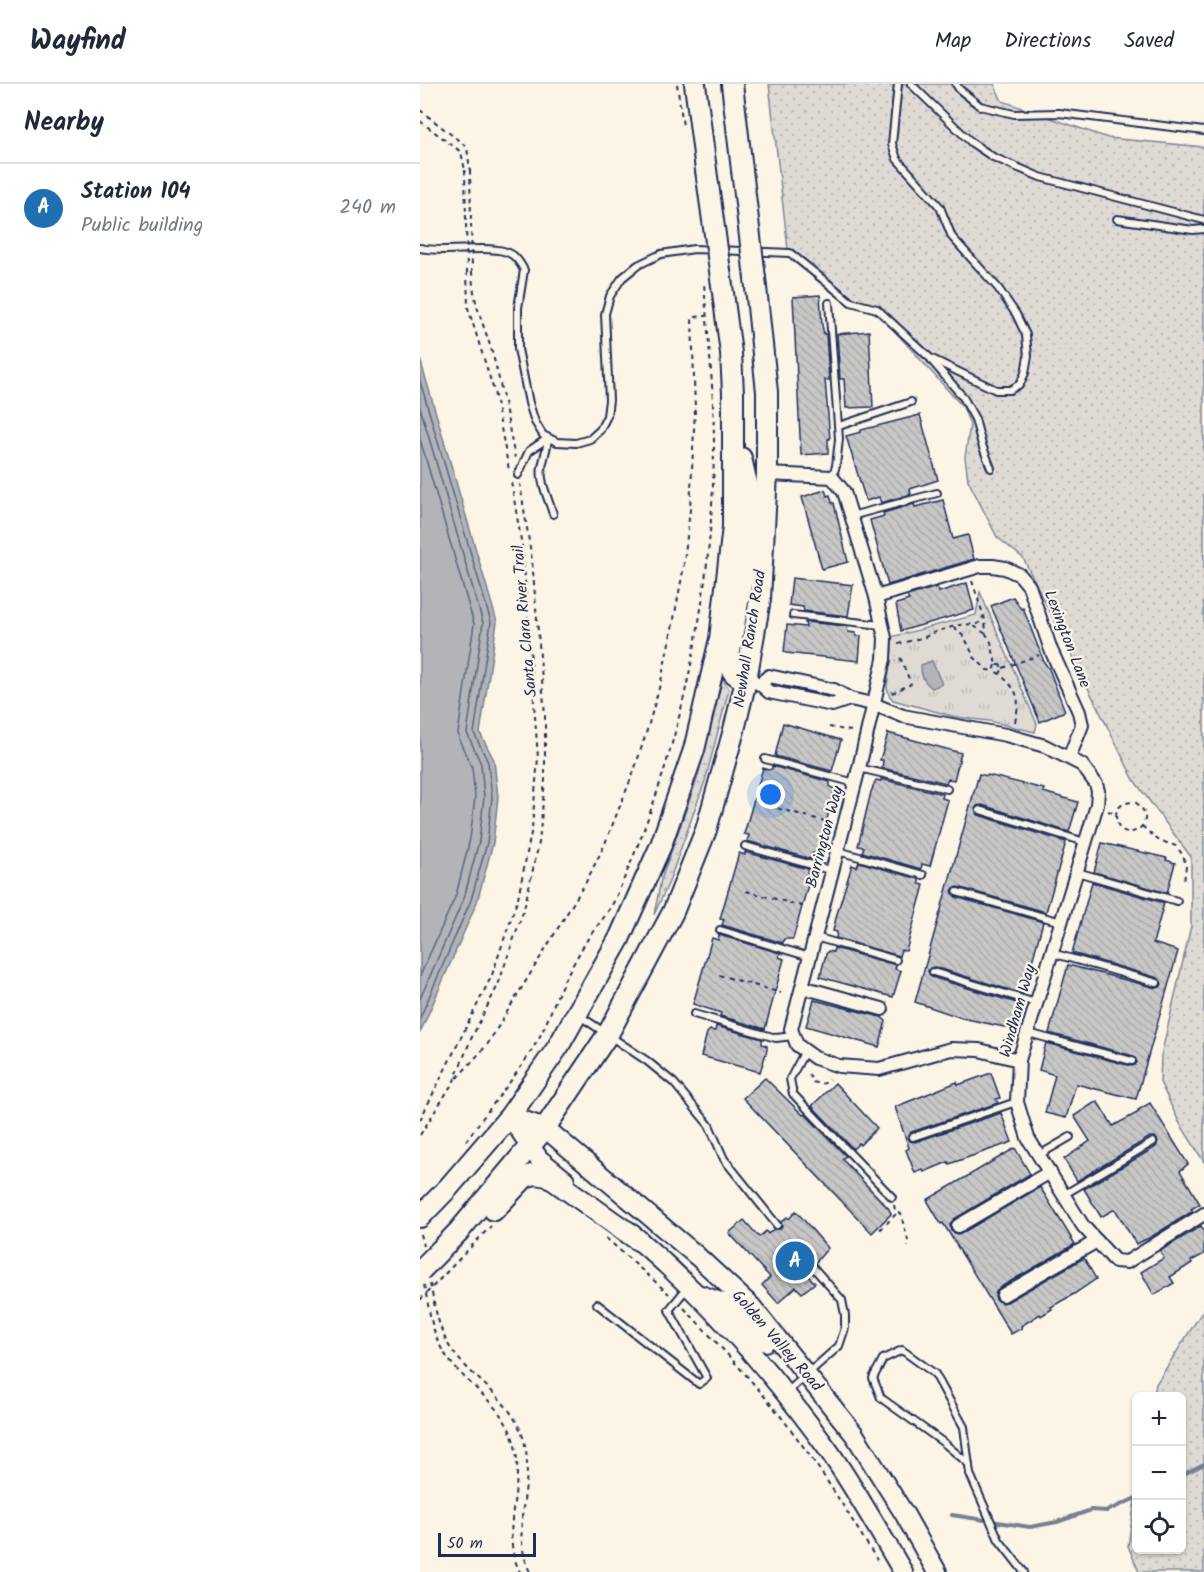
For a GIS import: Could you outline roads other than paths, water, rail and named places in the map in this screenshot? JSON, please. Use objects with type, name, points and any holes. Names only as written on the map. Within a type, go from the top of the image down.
[{"type":"main road","name":"Newhall Ranch Road","points":[[510,1116],[558,1047],[629,918],[661,845],[694,750],[720,639],[733,527],[731,353],[712,278],[706,170],[695,84]]},
{"type":"main road","name":"Newhall Ranch Road","points":[[531,1145],[545,1128],[608,1034],[673,912],[706,830],[734,730],[753,682],[767,474],[766,392],[732,84]]},
{"type":"main road","points":[[733,429],[747,484],[744,565],[729,669],[736,676],[753,682]]},
{"type":"main road","points":[[420,1217],[510,1116]]},
{"type":"main road","name":"Golden Valley Road","points":[[510,1116],[545,1128],[697,1256],[751,1306],[854,1434],[905,1515],[937,1572]]},
{"type":"main road","name":"Golden Valley Road","points":[[510,1116],[539,1159],[639,1240],[693,1289],[729,1328],[829,1452],[903,1572]]},
{"type":"main road","points":[[424,1269],[531,1145]]},
{"type":"main road","points":[[459,1231],[483,1223],[525,1177],[535,1174],[548,1176],[639,1240]]},
{"type":"main road","points":[[693,1289],[726,1304],[770,1347],[775,1348],[782,1344]]},
{"type":"street","points":[[767,474],[832,477]]},
{"type":"street","name":"Barrington Way","points":[[794,1036],[791,1029],[860,768],[884,659],[885,638],[876,597],[844,492],[832,477]]},
{"type":"street","name":"Lexington Lane","points":[[876,597],[969,570],[993,566],[1005,568],[1020,575],[1029,586],[1051,650],[1079,712],[1082,725],[1069,758]]},
{"type":"street","points":[[753,682],[769,692],[832,705],[850,699],[873,704],[903,716],[1006,735],[1045,746],[1069,758]]},
{"type":"street","name":"Windham Way","points":[[1069,758],[1082,765],[1096,784],[1097,805],[1019,1060],[1017,1102],[1028,1138],[1083,1226],[1114,1261],[1127,1262],[1204,1214]]},
{"type":"street","points":[[802,987],[882,1009]]},
{"type":"street","points":[[794,1036],[797,1045],[815,1058],[839,1066],[879,1069],[951,1049],[979,1050],[1019,1060]]},
{"type":"street","points":[[958,1226],[1050,1172]]},
{"type":"street","points":[[1003,1295],[1096,1241]]},
{"type":"lane","points":[[898,84],[892,144],[897,159],[940,207],[952,237],[998,288],[1016,314],[1026,335],[1028,356],[1020,384],[1010,390],[996,390],[930,358]]},
{"type":"lane","points":[[911,84],[972,143],[993,157],[1040,177],[1204,220]]},
{"type":"lane","points":[[956,84],[981,106],[1014,114],[1059,113],[1204,131]]},
{"type":"lane","points":[[1117,219],[1193,230],[1204,229]]},
{"type":"lane","points":[[420,248],[449,251],[502,250],[511,253],[519,261],[524,270],[518,308],[518,349],[535,422],[543,435],[548,438],[564,444],[576,443],[590,439],[600,430],[607,416],[609,400],[605,314],[610,296],[622,278],[638,265],[660,254],[694,249],[790,253],[851,302],[876,309],[930,358],[963,397],[971,412],[991,468]]},
{"type":"lane","points":[[829,303],[839,426],[839,453],[832,477]]},
{"type":"lane","points":[[839,426],[911,402]]},
{"type":"lane","points":[[518,475],[529,452],[548,438]]},
{"type":"lane","points":[[548,438],[547,454],[541,468],[553,514]]},
{"type":"lane","points":[[851,516],[937,493]]},
{"type":"lane","points":[[793,615],[882,625]]},
{"type":"lane","points":[[765,759],[856,783]]},
{"type":"lane","points":[[860,768],[947,789]]},
{"type":"lane","points":[[980,810],[1086,842]]},
{"type":"lane","points":[[745,846],[833,871]]},
{"type":"lane","points":[[838,851],[923,876]]},
{"type":"lane","points":[[1077,872],[1177,901]]},
{"type":"lane","points":[[957,892],[1061,922]]},
{"type":"lane","points":[[720,930],[810,957]]},
{"type":"lane","points":[[815,937],[896,960]]},
{"type":"lane","points":[[1052,953],[1157,983]]},
{"type":"lane","points":[[933,972],[1037,1003]]},
{"type":"lane","points":[[577,1014],[647,1061],[674,1083],[709,1125],[724,1159],[777,1225]]},
{"type":"lane","points":[[694,1014],[776,1038],[794,1036]]},
{"type":"lane","points":[[1028,1033],[1132,1061]]},
{"type":"lane","points":[[805,1051],[790,1079],[793,1094],[892,1197]]},
{"type":"lane","points":[[913,1137],[1017,1102]]},
{"type":"lane","points":[[1039,1155],[1070,1137]]},
{"type":"lane","points":[[1065,1194],[1153,1142]]},
{"type":"lane","points":[[784,1394],[839,1346],[845,1328],[842,1300],[812,1266]]},
{"type":"lane","points":[[597,1304],[699,1384],[707,1378],[669,1310],[693,1289]]},
{"type":"lane","points":[[969,1464],[944,1443],[880,1398],[873,1378],[884,1359],[902,1350],[935,1374],[964,1427],[969,1464],[970,1474],[999,1540],[1022,1572]]},
{"type":"water","points":[[420,359],[497,622],[480,733],[494,760],[498,797],[493,843],[477,902],[420,1033]]},
{"type":"water","points":[[932,661],[942,684],[932,688],[923,678],[921,665]]},
{"type":"waterway","points":[[1186,1473],[1204,1464]]},
{"type":"waterway","points":[[952,1515],[1030,1527],[1057,1522],[1091,1510],[1107,1511],[1132,1500]]},
{"type":"place","name":"Station 104","points":[[795,1261]]}]
